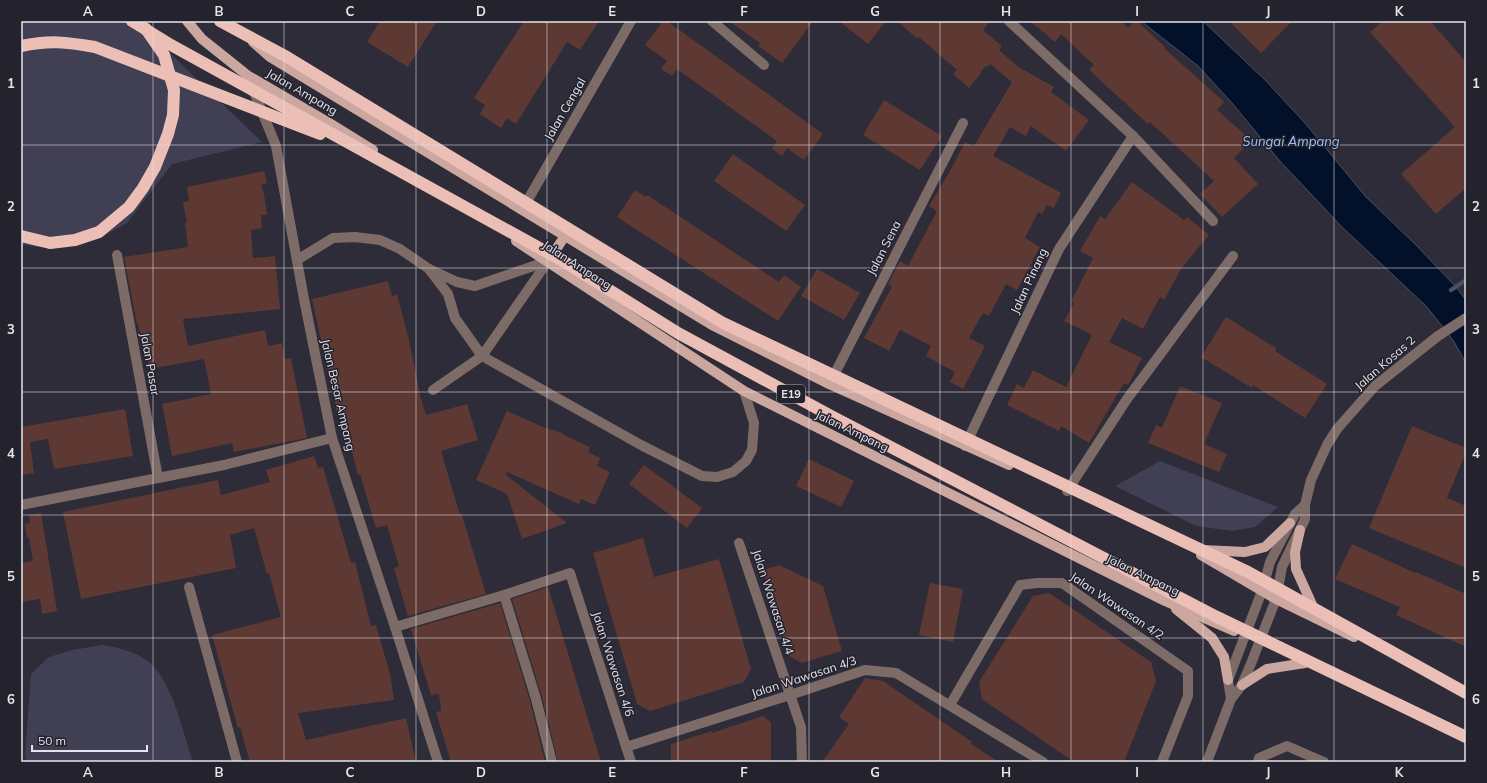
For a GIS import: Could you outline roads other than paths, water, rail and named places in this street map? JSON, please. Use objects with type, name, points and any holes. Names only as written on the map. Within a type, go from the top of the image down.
[{"type":"highway","name":"E19","points":[[132,21],[171,45],[563,261],[678,333],[840,421],[1217,617],[1466,737]]},
{"type":"highway","points":[[21,236],[50,243],[75,240],[99,232],[129,207],[143,188],[155,167],[168,134],[173,115],[174,90],[164,55],[140,21]]},
{"type":"highway","points":[[220,21],[294,61],[723,323],[1248,572],[1466,693]]},
{"type":"highway","points":[[21,46],[40,42],[66,42],[94,47],[364,151]]},
{"type":"main road","name":"Jalan Ampang","points":[[187,21],[202,39],[247,75],[331,124],[548,261],[744,391],[1165,601],[1305,663],[1466,743]]},
{"type":"main road","name":"Jalan Ampang","points":[[232,21],[270,57],[712,325],[829,384],[1067,491],[1189,548],[1276,599],[1466,690]]},
{"type":"main road","points":[[548,261],[565,236]]},
{"type":"main road","points":[[1189,548],[1245,552],[1265,547],[1290,523]]},
{"type":"main road","points":[[1300,530],[1295,552],[1296,568],[1320,620]]},
{"type":"main road","points":[[1165,601],[1212,638],[1224,657],[1228,680]]},
{"type":"main road","points":[[1242,685],[1267,669],[1305,663]]},
{"type":"street","name":"Jalan Cengal","points":[[522,210],[631,21]]},
{"type":"street","points":[[712,21],[764,65]]},
{"type":"street","points":[[1009,21],[1133,136],[1213,221]]},
{"type":"street","name":"Jalan Besar Ampang","points":[[247,75],[276,146],[332,438],[438,762]]},
{"type":"street","name":"Jalan Sena","points":[[829,384],[963,123]]},
{"type":"street","name":"Jalan Pinang","points":[[966,446],[1059,249],[1133,136]]},
{"type":"street","points":[[297,260],[333,238],[355,237],[380,240],[400,249],[429,269],[457,282],[475,286],[548,261]]},
{"type":"street","name":"Jalan Pasar","points":[[116,255],[158,478]]},
{"type":"street","points":[[1067,491],[1128,399],[1233,256]]},
{"type":"street","points":[[433,390],[482,356],[548,261]]},
{"type":"street","points":[[429,269],[448,294],[454,318],[482,356],[640,445],[702,476],[716,477],[733,472],[746,461],[752,450],[754,423],[744,391]]},
{"type":"street","name":"Jalan Kosas 2","points":[[1231,699],[1242,685],[1276,599],[1282,567],[1305,519],[1305,505],[1311,480],[1327,445],[1337,429],[1375,386],[1442,333],[1466,318]]},
{"type":"street","points":[[21,505],[224,465],[332,438]]},
{"type":"street","name":"Jalan Kosas 2","points":[[1228,680],[1262,591],[1270,562],[1295,514],[1305,505]]},
{"type":"street","name":"Jalan Wawasan 4/4","points":[[739,543],[801,727],[802,762]]},
{"type":"street","name":"Jalan Wawasan 4/6","points":[[504,595],[570,573],[631,762]]},
{"type":"street","name":"Jalan Wawasan 4/2","points":[[950,705],[1020,585],[1037,582],[1062,582],[1188,671],[1188,696],[1162,762]]},
{"type":"street","points":[[190,587],[237,762]]},
{"type":"street","points":[[395,627],[504,595],[536,699],[552,762]]},
{"type":"street","name":"Jalan Wawasan 4/3","points":[[626,747],[865,670],[896,673],[1043,762]]},
{"type":"street","points":[[1206,762],[1231,699],[1228,680]]},
{"type":"street","points":[[1258,762],[1259,758],[1287,746],[1324,762]]},
{"type":"water","name":"Sungai Ampang","points":[[1141,21],[1203,21],[1266,81],[1305,123],[1366,197],[1416,245],[1455,286],[1466,300],[1466,363],[1453,340],[1427,307],[1341,226],[1279,160],[1232,103],[1198,66]]},
{"type":"waterway","points":[[1451,290],[1466,280]]}]
